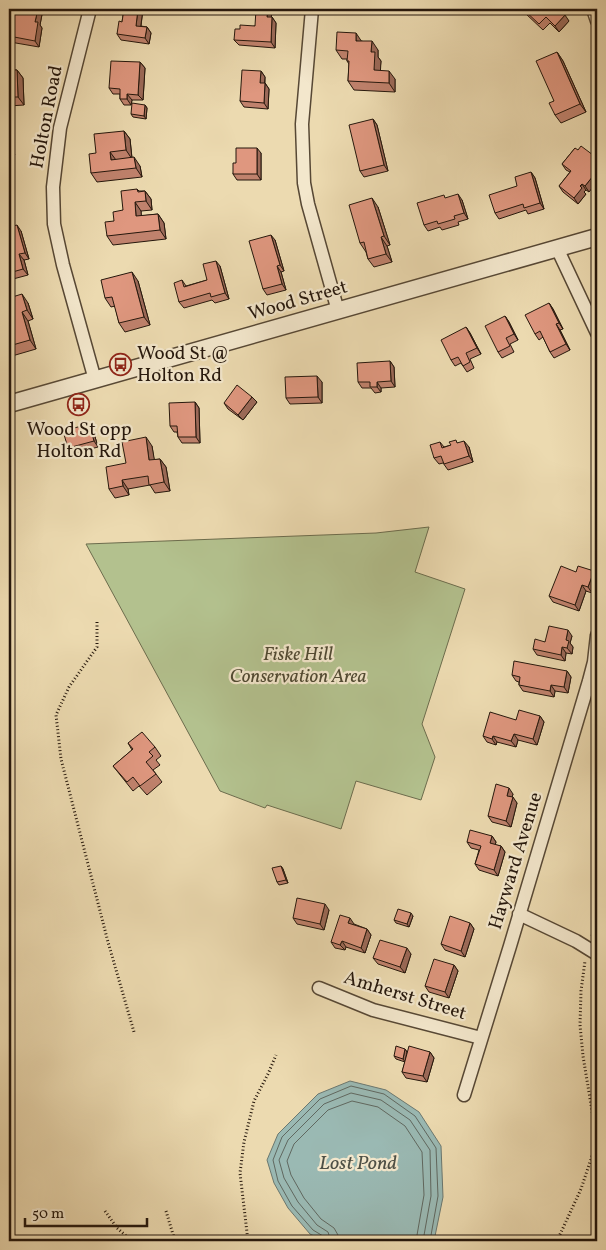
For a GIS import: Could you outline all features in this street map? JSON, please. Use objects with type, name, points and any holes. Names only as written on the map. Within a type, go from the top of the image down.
[{"type":"street","name":"Holton Road","points":[[90,9],[60,128],[53,188],[54,224],[63,265],[95,380]]},
{"type":"street","points":[[312,9],[302,124],[304,183],[308,204],[338,310]]},
{"type":"street","points":[[593,9],[597,21]]},
{"type":"street","name":"Wood Street","points":[[9,404],[597,237]]},
{"type":"street","points":[[557,248],[597,333]]},
{"type":"street","name":"Hayward Avenue","points":[[464,1095],[590,681],[597,635]]},
{"type":"street","points":[[519,914],[576,941],[592,951]]},
{"type":"street","name":"Amherst Street","points":[[319,988],[373,1010],[481,1038]]},
{"type":"path","points":[[97,622],[97,647],[69,687],[56,715],[61,759],[108,942],[134,1032]]},
{"type":"path","points":[[597,866],[595,871],[597,880]]},
{"type":"path","points":[[557,1241],[581,1189],[597,1141],[580,1025],[581,991],[592,951],[597,922]]},
{"type":"path","points":[[248,1241],[240,1173],[244,1142],[254,1101],[276,1055]]},
{"type":"path","points":[[105,1211],[117,1228],[132,1241]]},
{"type":"path","points":[[166,1211],[175,1241]]},
{"type":"green space","name":"Fiske Hill Conservation Area","points":[[429,527],[415,572],[465,589],[422,724],[435,757],[421,800],[356,781],[341,829],[267,805],[265,808],[220,791],[86,544],[376,533]]},
{"type":"water","name":"Lost Pond","points":[[350,1081],[386,1090],[419,1112],[441,1146],[443,1197],[434,1241],[324,1241],[310,1234],[288,1208],[274,1183],[267,1160],[278,1134],[318,1094]]},
{"type":"building","points":[[11,9],[38,9],[35,22],[38,22],[35,41],[9,36]]},
{"type":"building","points":[[124,9],[138,9],[136,26],[147,27],[145,38],[117,34],[119,21],[122,22]]},
{"type":"building","points":[[256,9],[268,9],[267,17],[272,17],[271,42],[234,40],[235,29],[240,29],[240,25],[255,26]]},
{"type":"building","points":[[523,9],[558,9],[565,15],[555,26],[546,17],[539,24]]},
{"type":"building","points":[[337,32],[356,33],[356,41],[372,41],[371,52],[375,52],[374,70],[389,71],[389,83],[348,81],[348,51],[336,50]]},
{"type":"building","points":[[557,52],[580,104],[555,115],[549,103],[554,101],[536,61]]},
{"type":"building","points":[[111,61],[140,62],[138,95],[127,94],[127,99],[120,99],[120,89],[109,88]]},
{"type":"building","points":[[9,70],[17,70],[18,97],[9,97]]},
{"type":"building","points":[[242,70],[261,71],[260,83],[265,83],[264,103],[240,101]]},
{"type":"building","points":[[132,103],[145,105],[144,116],[131,114]]},
{"type":"building","points":[[373,119],[384,165],[360,171],[349,125]]},
{"type":"building","points":[[124,131],[126,150],[110,152],[111,160],[134,157],[136,168],[91,173],[89,154],[96,153],[94,134]]},
{"type":"building","points":[[581,146],[597,158],[597,171],[585,186],[582,184],[580,186],[582,188],[574,198],[559,186],[571,171],[562,164],[575,148],[578,150]]},
{"type":"building","points":[[236,148],[257,148],[257,174],[233,174],[233,163],[236,163]]},
{"type":"building","points":[[531,172],[540,203],[524,208],[523,204],[495,213],[489,195],[517,186],[515,177]]},
{"type":"building","points":[[137,189],[138,192],[145,191],[146,201],[135,202],[136,216],[158,214],[160,230],[107,236],[105,222],[114,221],[113,212],[123,210],[121,191]]},
{"type":"building","points":[[458,194],[464,213],[454,216],[455,219],[438,224],[437,221],[424,225],[417,203],[444,195],[445,198]]},
{"type":"building","points":[[372,198],[384,236],[381,237],[386,254],[368,259],[364,242],[360,243],[349,205]]},
{"type":"building","points":[[17,225],[25,253],[19,254],[23,269],[9,273],[9,227]]},
{"type":"building","points":[[271,235],[280,265],[277,266],[282,284],[263,289],[249,241]]},
{"type":"building","points":[[216,261],[225,293],[211,297],[210,293],[179,302],[174,283],[182,280],[184,287],[207,280],[203,264]]},
{"type":"building","points":[[132,272],[144,317],[119,323],[112,297],[105,298],[101,280]]},
{"type":"building","points":[[22,294],[27,310],[22,312],[30,340],[9,346],[9,298]]},
{"type":"building","points":[[549,303],[559,323],[556,324],[566,344],[550,352],[540,331],[535,334],[525,315]]},
{"type":"building","points":[[505,316],[514,334],[506,338],[510,346],[498,352],[485,326]]},
{"type":"building","points":[[466,327],[477,348],[466,353],[470,362],[463,366],[458,357],[451,360],[441,340]]},
{"type":"building","points":[[390,361],[391,381],[377,382],[377,387],[370,387],[370,382],[358,382],[357,363]]},
{"type":"building","points":[[317,376],[318,397],[286,398],[285,377]]},
{"type":"building","points":[[237,385],[252,397],[238,415],[224,403]]},
{"type":"building","points":[[195,402],[196,437],[178,437],[177,426],[170,426],[169,403]]},
{"type":"building","points":[[89,424],[94,441],[68,448],[63,431]]},
{"type":"building","points":[[146,437],[149,460],[160,459],[164,482],[149,485],[148,476],[122,480],[123,486],[109,489],[106,467],[126,463],[122,442]]},
{"type":"building","points":[[456,440],[457,443],[464,441],[469,456],[444,464],[441,456],[434,458],[430,445],[440,442],[442,448],[451,445],[449,442]]},
{"type":"building","points":[[561,566],[576,572],[578,566],[594,571],[588,587],[582,585],[575,605],[549,596]]},
{"type":"building","points":[[549,626],[568,630],[566,640],[569,641],[567,648],[562,647],[561,655],[533,649],[535,639],[545,642]]},
{"type":"building","points":[[514,661],[567,671],[564,687],[551,685],[550,691],[519,685],[520,677],[512,675]]},
{"type":"building","points":[[519,710],[540,716],[533,739],[514,734],[511,741],[493,736],[492,739],[483,736],[490,712],[516,720]]},
{"type":"building","points":[[142,732],[155,747],[149,752],[153,756],[146,762],[156,774],[140,786],[133,777],[127,782],[113,766],[133,749],[128,743]]},
{"type":"building","points":[[496,784],[509,788],[507,796],[513,797],[506,821],[488,816]]},
{"type":"building","points":[[470,830],[492,836],[490,843],[501,846],[494,870],[475,864],[481,846],[467,842]]},
{"type":"building","points":[[281,866],[286,880],[277,882],[272,868]]},
{"type":"building","points":[[297,898],[325,904],[320,924],[293,918]]},
{"type":"building","points":[[398,909],[411,913],[407,924],[394,920]]},
{"type":"building","points":[[340,915],[350,918],[348,923],[367,929],[361,948],[342,941],[340,945],[331,942]]},
{"type":"building","points":[[450,916],[470,923],[461,951],[441,944]]},
{"type":"building","points":[[380,940],[407,948],[400,967],[373,958]]},
{"type":"building","points":[[434,959],[454,965],[445,992],[425,986]]},
{"type":"building","points":[[396,1046],[405,1049],[403,1059],[394,1056]]},
{"type":"building","points":[[409,1046],[430,1052],[423,1076],[402,1072]]},
{"type":"place","name":"Wood St @ Holton Rd","points":[[121,365]]},
{"type":"place","name":"Wood St opp Holton Rd","points":[[79,404]]}]
